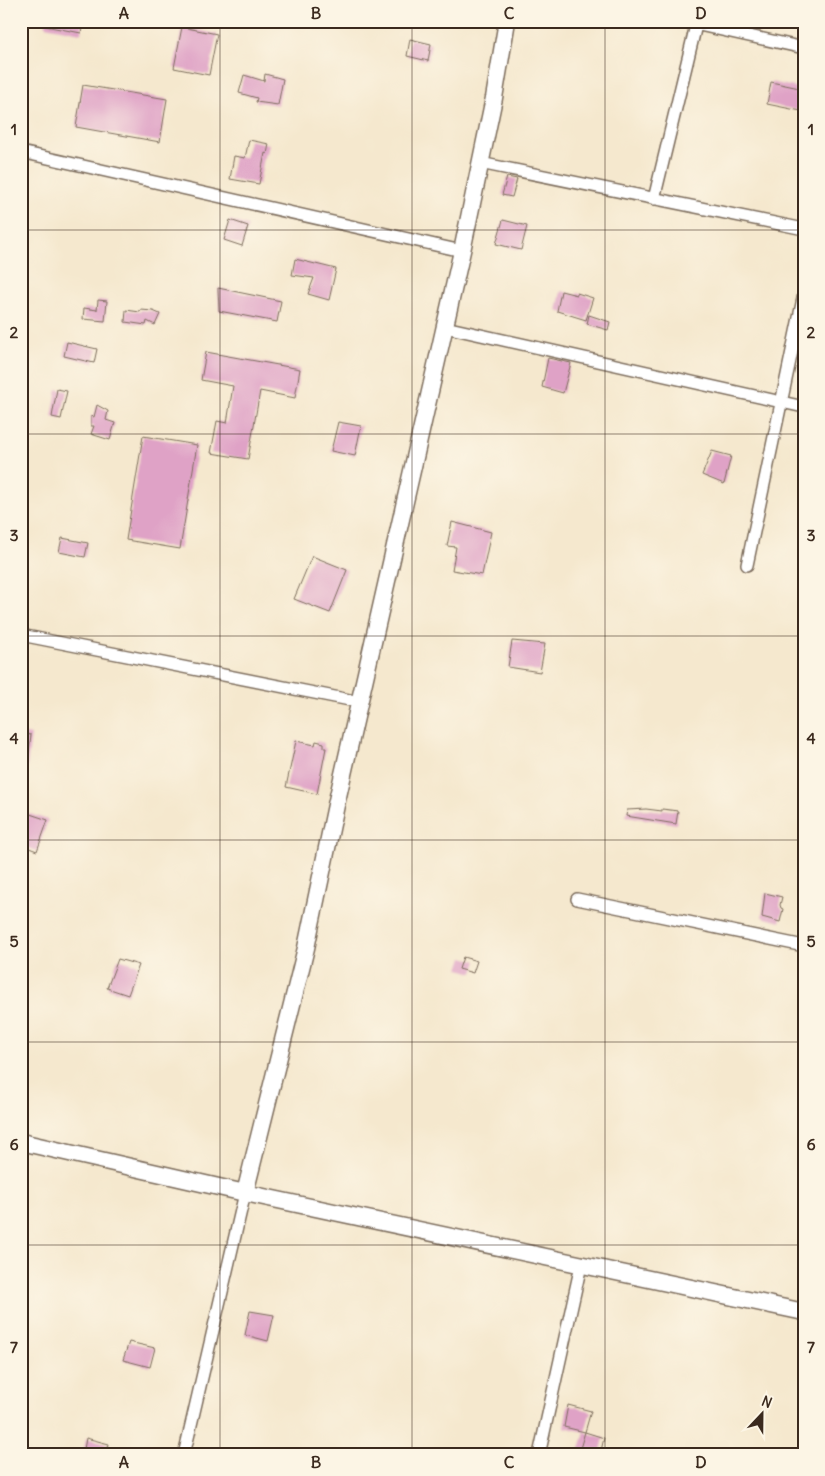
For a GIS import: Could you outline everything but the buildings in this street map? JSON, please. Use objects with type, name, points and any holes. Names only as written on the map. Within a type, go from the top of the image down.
[{"type":"street","points":[[184,1455],[245,1194],[306,948],[336,805],[462,251],[494,98],[507,21]]},
{"type":"street","points":[[681,21],[804,48]]},
{"type":"street","points":[[654,199],[696,23]]},
{"type":"street","points":[[21,152],[462,251]]},
{"type":"street","points":[[480,164],[804,229]]},
{"type":"street","points":[[747,564],[804,294]]},
{"type":"street","points":[[445,327],[804,407]]},
{"type":"street","points":[[21,635],[360,702]]},
{"type":"street","points":[[577,899],[804,946]]},
{"type":"street","points":[[21,1142],[245,1194],[804,1312]]},
{"type":"street","points":[[539,1455],[581,1265]]}]
